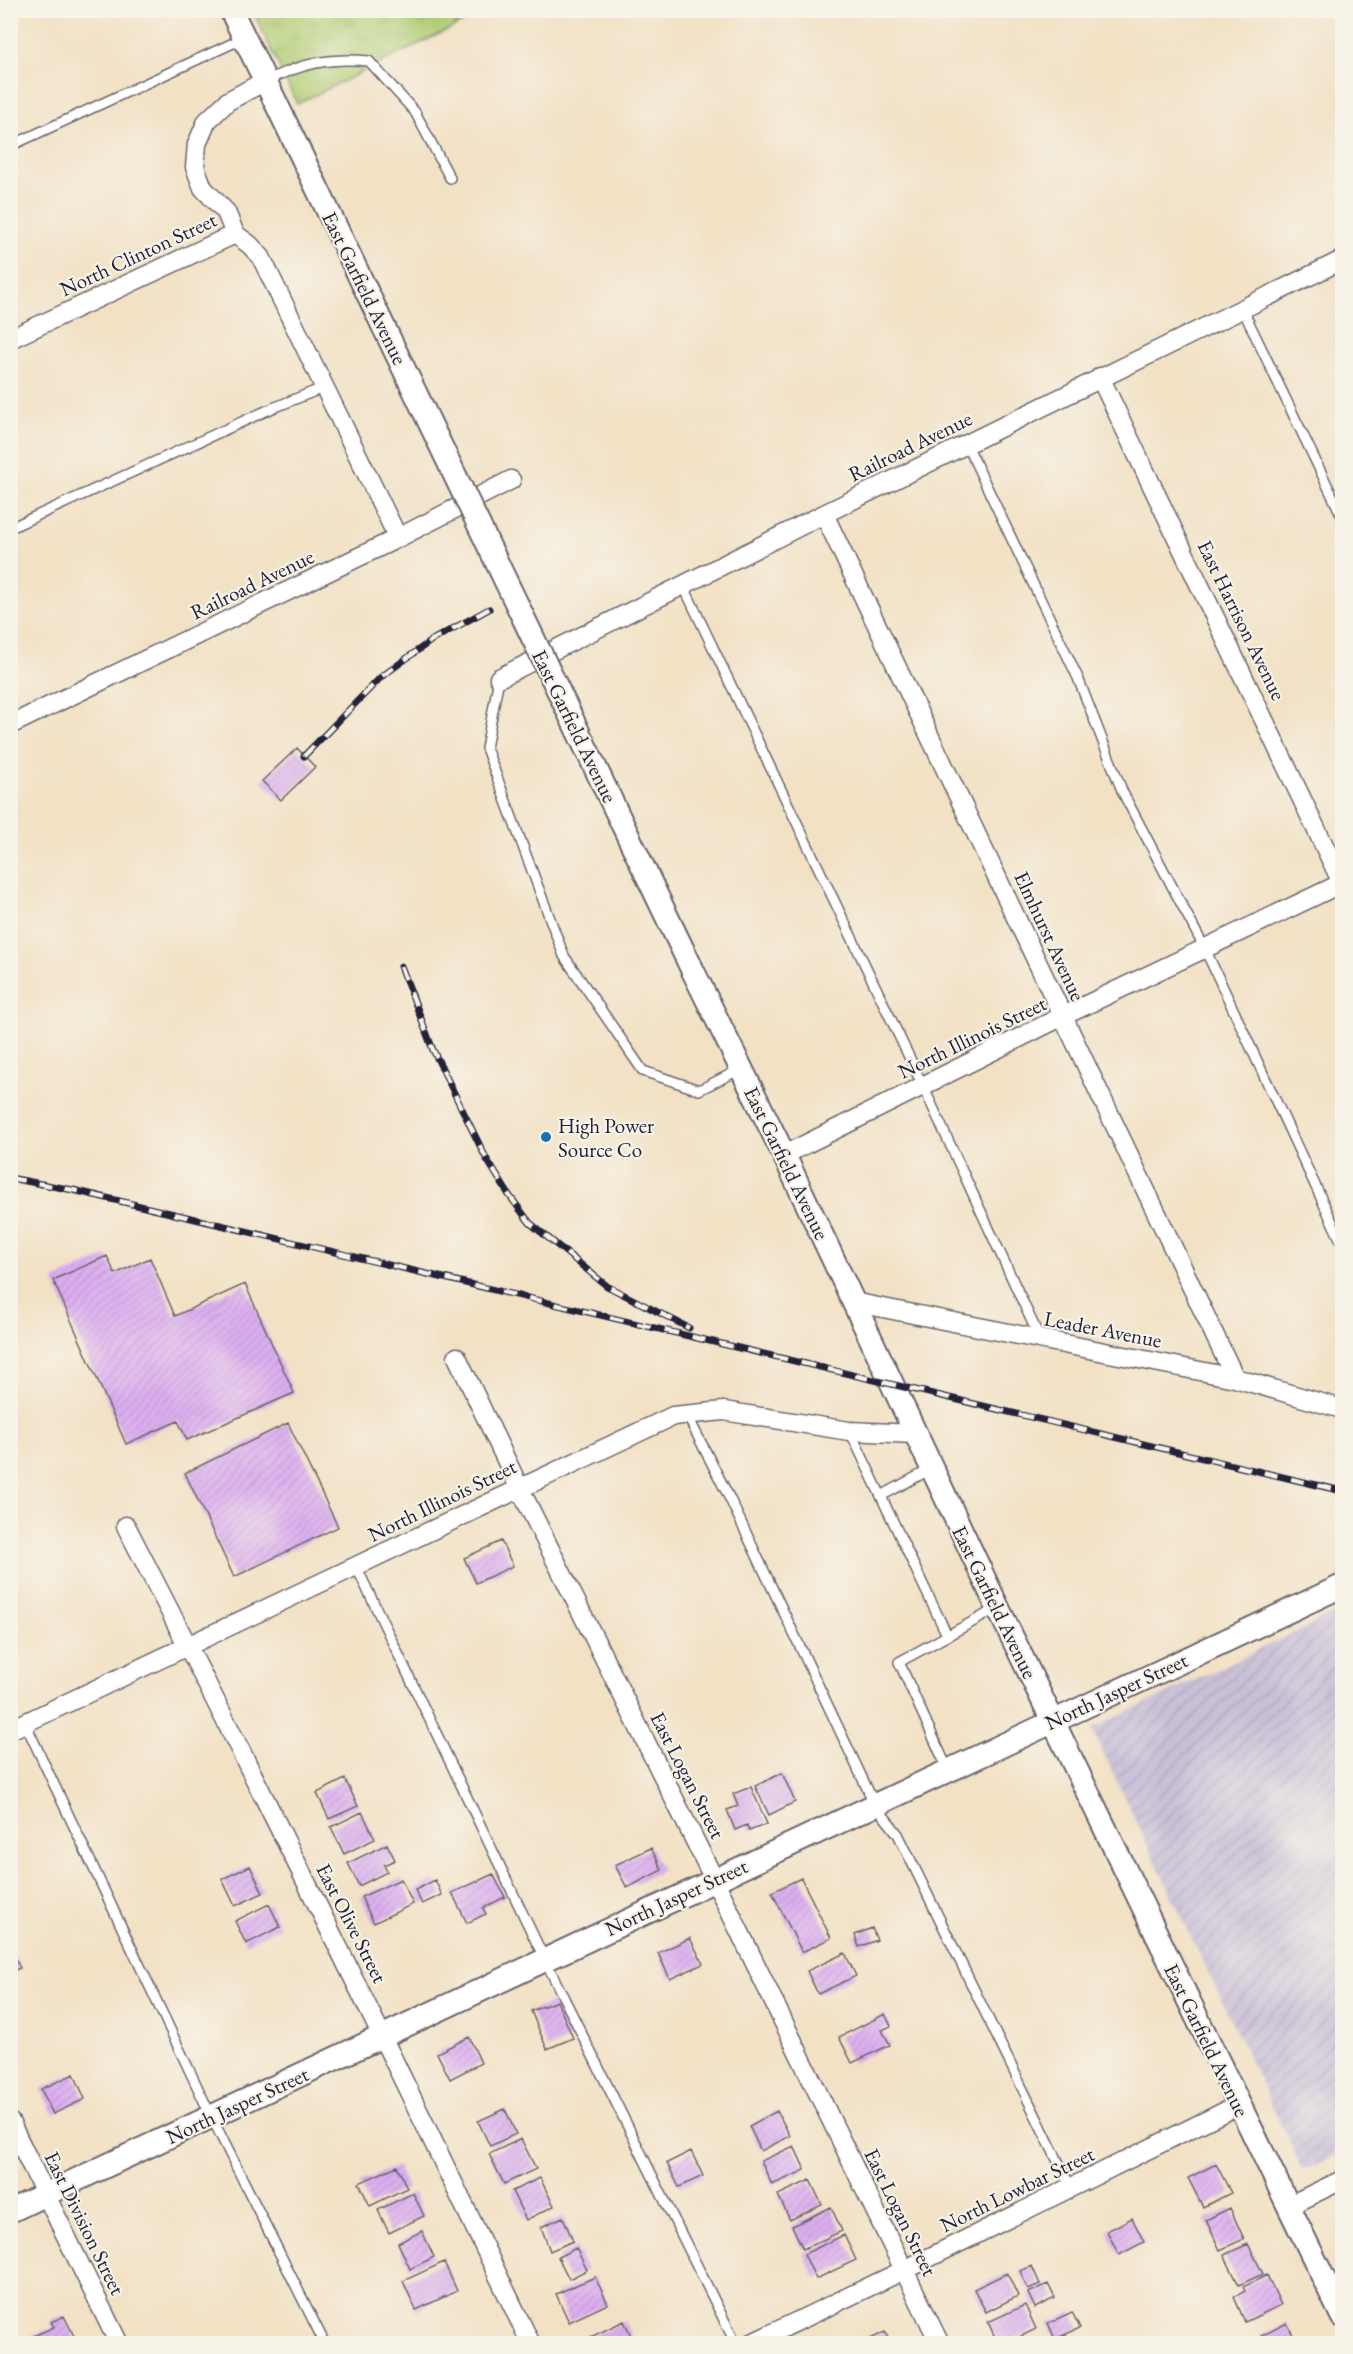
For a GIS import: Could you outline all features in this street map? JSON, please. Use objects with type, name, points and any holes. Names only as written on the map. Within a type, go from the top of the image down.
[{"type":"street","name":"East Garfield Avenue","points":[[231,10],[692,969],[784,1155],[894,1385],[914,1434],[1342,2316]]},
{"type":"street","name":"North Clinton Street","points":[[10,339],[235,234],[226,212],[203,188],[195,167],[197,144],[207,122],[228,100],[265,81]]},
{"type":"street","points":[[235,234],[261,257],[398,538]]},
{"type":"street","name":"Railroad Avenue","points":[[499,678],[966,443],[1342,260]]},
{"type":"street","name":"East Harrison Avenue","points":[[1100,377],[1342,883]]},
{"type":"street","name":"Railroad Avenue","points":[[10,725],[398,538],[511,480]]},
{"type":"street","name":"Elmhurst Avenue","points":[[824,514],[1235,1378]]},
{"type":"street","name":"North Illinois Street","points":[[784,1155],[1342,883]]},
{"type":"street","name":"Leader Avenue","points":[[853,1302],[1235,1378],[1342,1409]]},
{"type":"street","name":"East Logan Street","points":[[457,1357],[940,2343]]},
{"type":"street","name":"North Illinois Street","points":[[18,1726],[673,1416],[724,1411],[849,1431],[914,1434]]},
{"type":"street","name":"East Olive Street","points":[[126,1526],[383,2036],[531,2343]]},
{"type":"street","name":"North Jasper Street","points":[[10,2211],[1342,1586]]},
{"type":"street","name":"North Lowbar Street","points":[[750,2343],[904,2271],[1238,2105]]},
{"type":"street","name":"East Division Street","points":[[10,2122],[119,2343]]},
{"type":"street","points":[[1288,2206],[1342,2180]]},
{"type":"lane","points":[[10,146],[244,38]]},
{"type":"lane","points":[[265,81],[293,68],[317,62],[343,59],[369,61],[415,112],[450,178]]},
{"type":"lane","points":[[1242,308],[1342,516]]},
{"type":"lane","points":[[10,528],[268,410],[325,387]]},
{"type":"lane","points":[[966,443],[1078,678],[1123,793],[1205,949],[1342,1243]]},
{"type":"lane","points":[[683,585],[923,1086],[1040,1339]]},
{"type":"lane","points":[[499,678],[486,748],[564,956],[643,1071],[699,1090],[741,1069]]},
{"type":"lane","points":[[687,1415],[730,1499],[875,1804],[898,1834],[1071,2188]]},
{"type":"lane","points":[[849,1431],[947,1635]]},
{"type":"lane","points":[[881,1496],[931,1469]]},
{"type":"lane","points":[[356,1566],[545,1960],[736,2343]]},
{"type":"lane","points":[[948,1770],[899,1662],[998,1608]]},
{"type":"lane","points":[[18,1726],[325,2343]]},
{"type":"shaded area","points":[[1342,1610],[1342,2152],[1303,2171],[1092,1729]]},
{"type":"green space","points":[[253,11],[486,11],[297,104]]},
{"type":"building","points":[[297,748],[315,767],[281,800],[262,781]]},
{"type":"building","points":[[107,1256],[115,1274],[150,1258],[175,1316],[245,1284],[294,1393],[187,1440],[178,1421],[126,1444],[53,1280]]},
{"type":"building","points":[[288,1423],[338,1527],[234,1577],[185,1473]]},
{"type":"building","points":[[501,1541],[513,1566],[476,1583],[464,1558]]},
{"type":"building","points":[[782,1773],[795,1802],[769,1815],[755,1786]]},
{"type":"building","points":[[345,1779],[358,1806],[329,1819],[317,1793]]},
{"type":"building","points":[[751,1787],[767,1824],[749,1831],[747,1825],[735,1830],[727,1810],[738,1806],[733,1794]]},
{"type":"building","points":[[362,1812],[375,1839],[344,1854],[331,1827]]},
{"type":"building","points":[[387,1844],[395,1860],[384,1865],[387,1872],[359,1886],[348,1863]]},
{"type":"building","points":[[651,1848],[662,1870],[627,1888],[615,1865]]},
{"type":"building","points":[[250,1866],[263,1893],[235,1906],[222,1879]]},
{"type":"building","points":[[493,1874],[505,1897],[483,1908],[486,1914],[467,1923],[452,1893]]},
{"type":"building","points":[[801,1878],[831,1938],[802,1952],[772,1892]]},
{"type":"building","points":[[401,1879],[413,1904],[374,1923],[361,1897]]},
{"type":"building","points":[[435,1880],[442,1895],[422,1904],[415,1890]]},
{"type":"building","points":[[269,1904],[280,1927],[246,1944],[235,1921]]},
{"type":"building","points":[[872,1928],[877,1940],[859,1947],[855,1935]]},
{"type":"building","points":[[690,1938],[703,1964],[670,1979],[658,1953]]},
{"type":"building","points":[[10,1948],[20,1968],[10,1972]]},
{"type":"building","points":[[845,1953],[856,1976],[818,1994],[807,1971]]},
{"type":"building","points":[[557,2001],[573,2038],[547,2049],[531,2011]]},
{"type":"building","points":[[885,2014],[891,2026],[882,2030],[890,2045],[852,2063],[839,2037]]},
{"type":"building","points":[[469,2037],[481,2063],[450,2079],[437,2053]]},
{"type":"building","points":[[74,2074],[85,2099],[53,2114],[41,2089]]},
{"type":"building","points":[[505,2109],[516,2134],[490,2146],[478,2121]]},
{"type":"building","points":[[777,2111],[790,2136],[761,2151],[749,2126]]},
{"type":"building","points":[[521,2139],[536,2169],[504,2184],[489,2154]]},
{"type":"building","points":[[794,2146],[805,2170],[772,2185],[761,2161]]},
{"type":"building","points":[[691,2151],[703,2176],[679,2187],[667,2163]]},
{"type":"building","points":[[1216,2164],[1231,2193],[1203,2207],[1188,2178]]},
{"type":"building","points":[[397,2166],[407,2188],[370,2206],[359,2183]]},
{"type":"building","points":[[540,2178],[554,2206],[526,2220],[512,2191]]},
{"type":"building","points":[[810,2180],[822,2205],[790,2220],[778,2195]]},
{"type":"building","points":[[413,2193],[424,2216],[389,2233],[378,2210]]},
{"type":"building","points":[[831,2207],[842,2231],[803,2249],[792,2226]]},
{"type":"building","points":[[1230,2208],[1244,2239],[1220,2250],[1206,2220]]},
{"type":"building","points":[[563,2217],[573,2241],[550,2251],[541,2227]]},
{"type":"building","points":[[1132,2218],[1144,2242],[1119,2255],[1107,2231]]},
{"type":"building","points":[[422,2231],[434,2257],[410,2269],[398,2243]]},
{"type":"building","points":[[844,2235],[856,2260],[816,2279],[804,2254]]},
{"type":"building","points":[[1248,2244],[1263,2274],[1239,2285],[1224,2255]]},
{"type":"building","points":[[576,2248],[587,2270],[569,2279],[558,2257]]},
{"type":"building","points":[[444,2262],[457,2291],[416,2310],[403,2281]]},
{"type":"building","points":[[1032,2266],[1040,2284],[1028,2289],[1020,2271]]},
{"type":"building","points":[[1007,2273],[1018,2296],[986,2312],[974,2289]]},
{"type":"building","points":[[1267,2275],[1281,2305],[1245,2322],[1234,2297],[1245,2291],[1243,2287]]},
{"type":"building","points":[[595,2277],[608,2304],[569,2322],[556,2294]]},
{"type":"building","points":[[1048,2284],[1055,2298],[1035,2308],[1028,2293]]},
{"type":"building","points":[[1025,2305],[1036,2329],[1005,2344],[998,2344],[988,2322]]},
{"type":"building","points":[[1072,2312],[1080,2328],[1055,2339],[1048,2323]]},
{"type":"building","points":[[64,2316],[78,2344],[29,2344],[27,2339],[54,2327],[51,2322]]},
{"type":"building","points":[[624,2321],[635,2344],[586,2344],[584,2340]]},
{"type":"building","points":[[1287,2323],[1297,2344],[1264,2344],[1261,2336]]},
{"type":"building","points":[[885,2332],[891,2344],[860,2344]]},
{"type":"railway","points":[[304,756],[381,677],[432,640],[489,609]]},
{"type":"railway","points":[[401,966],[433,1050],[486,1158],[530,1223],[607,1286],[689,1328]]},
{"type":"railway","points":[[10,1178],[73,1190],[1342,1491]]},
{"type":"place","name":"High Power Source Co","points":[[546,1137]]}]
